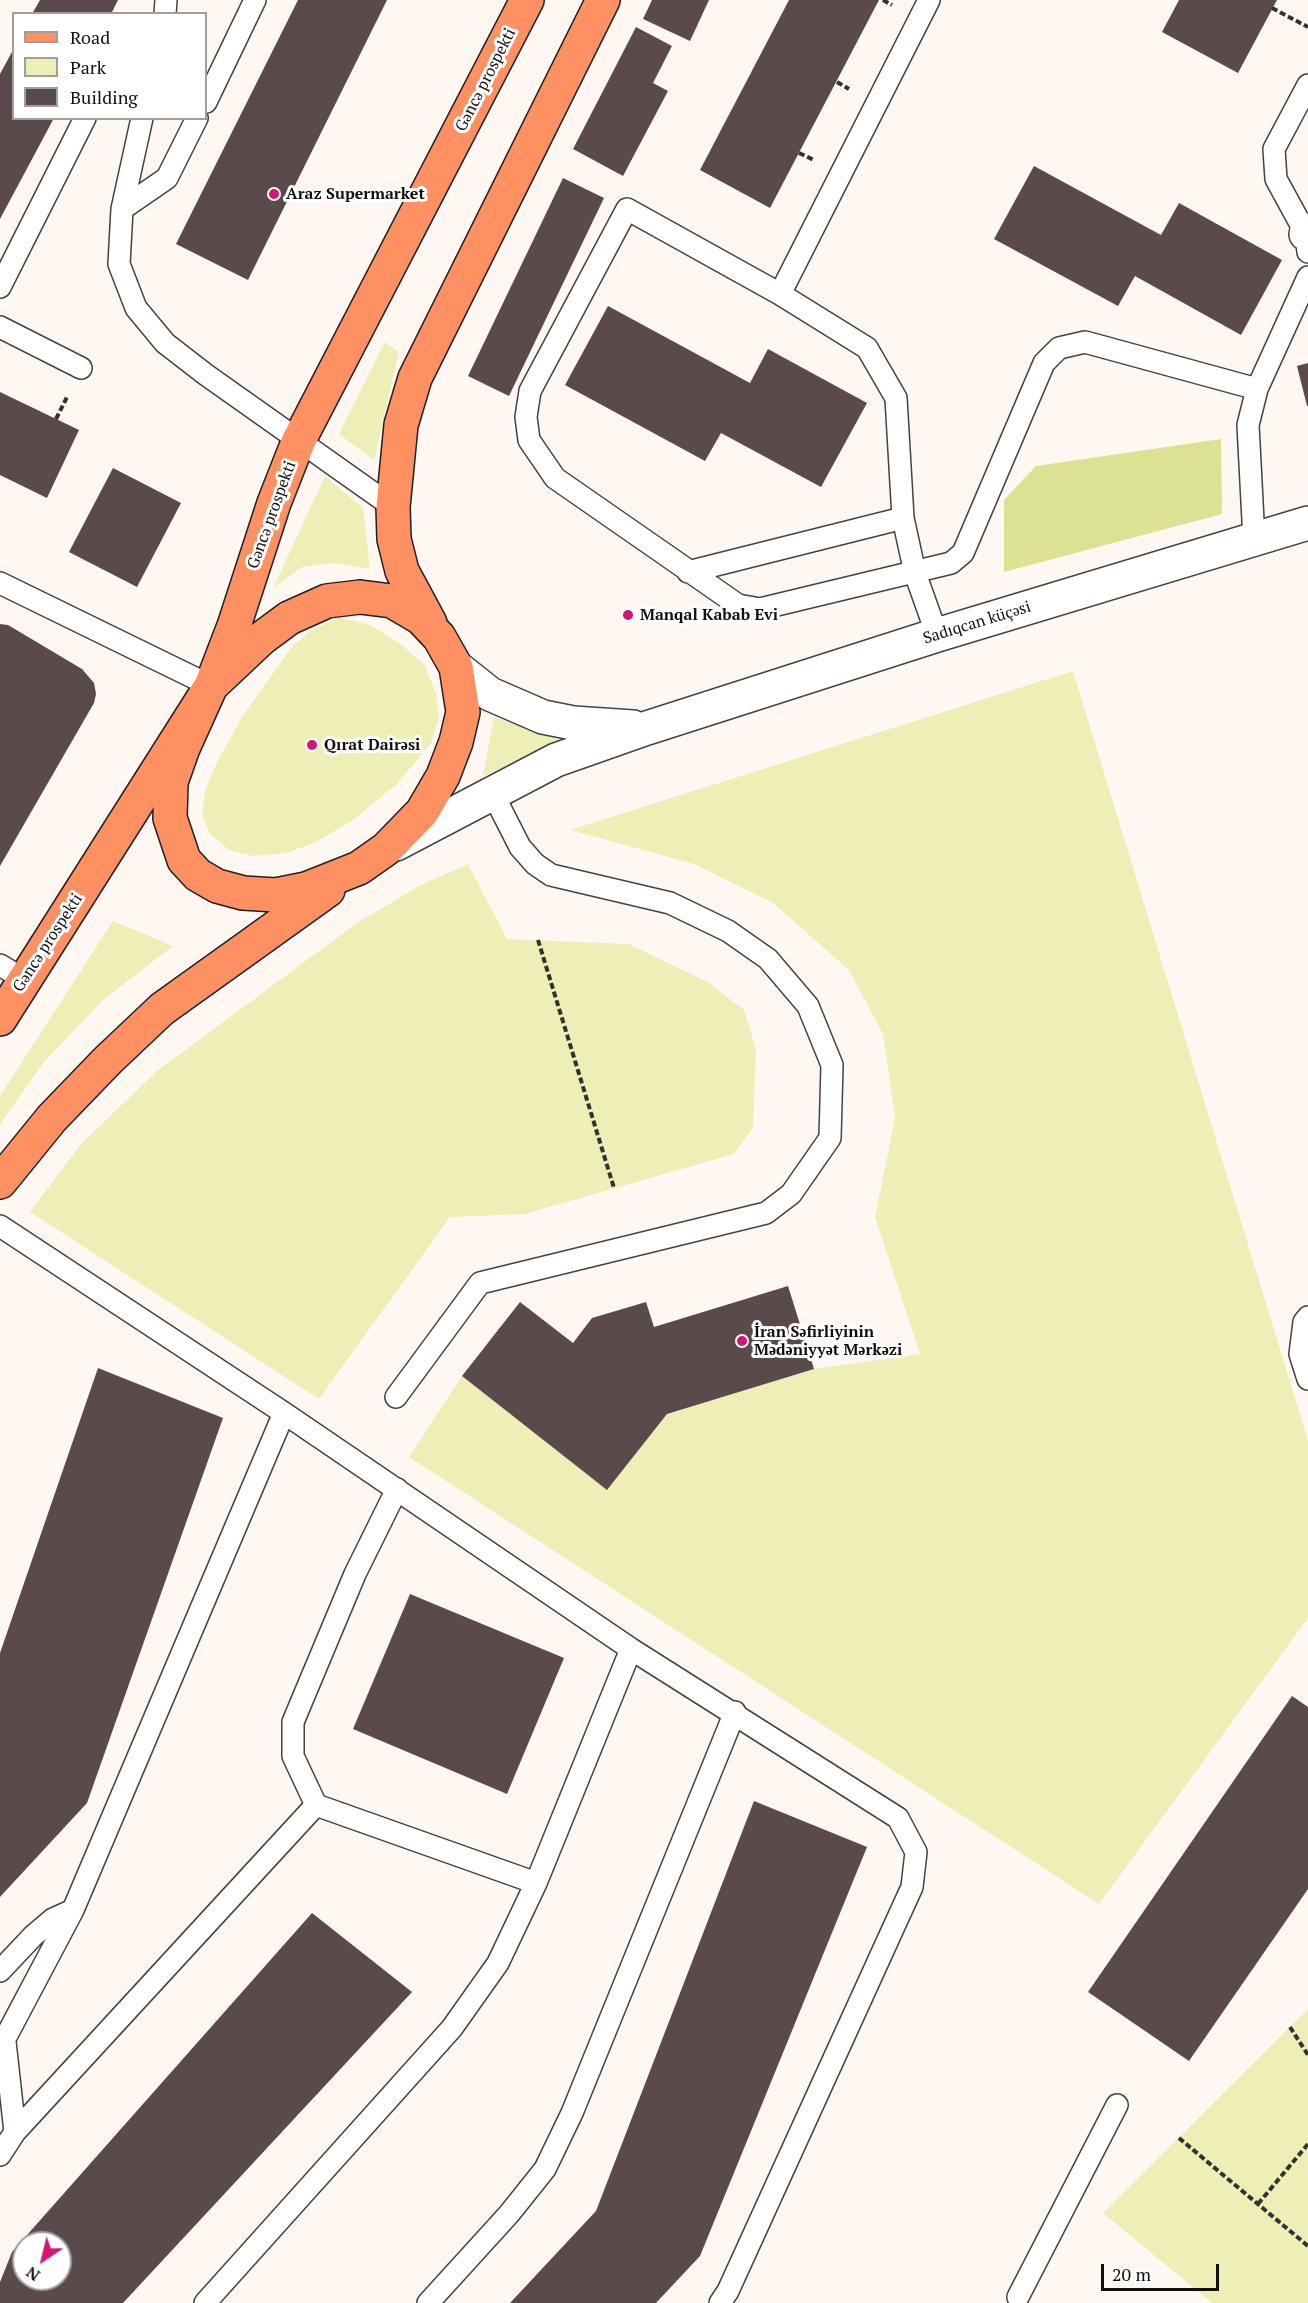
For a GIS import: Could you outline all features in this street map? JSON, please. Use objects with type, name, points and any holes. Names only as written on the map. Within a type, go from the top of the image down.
[{"type":"main road","name":"Gəncə prospekti","points":[[0,1018],[12,972],[211,686],[234,626],[274,503],[298,442],[527,0]]},
{"type":"main road","points":[[0,1182],[52,1118],[162,1009],[386,849],[422,812],[443,776],[456,742],[463,712],[456,667],[413,595],[402,571],[394,539],[393,507],[401,425],[415,378],[603,0]]},
{"type":"main road","points":[[359,868],[306,889],[276,894],[243,893],[217,886],[198,875],[184,860],[170,818],[171,782],[183,748],[211,686],[262,638],[289,618],[327,601],[360,597],[392,601],[421,618],[439,637]]},
{"type":"street","name":"Sadıqcan küçəsi","points":[[386,849],[556,760],[647,728],[937,635],[1308,524]]},
{"type":"street","points":[[456,667],[490,694],[543,717],[573,723],[647,728]]},
{"type":"lane","points":[[207,100],[255,0]]},
{"type":"lane","points":[[780,294],[929,0]]},
{"type":"lane","points":[[1307,239],[1275,179],[1274,148],[1308,85]]},
{"type":"lane","points":[[0,287],[84,120]]},
{"type":"lane","points":[[142,120],[122,209],[119,264],[136,308],[165,343],[298,442],[393,507]]},
{"type":"lane","points":[[122,209],[167,178],[196,120]]},
{"type":"lane","points":[[937,635],[915,573],[903,518],[896,398],[867,348],[780,294],[627,209],[530,391],[526,417],[529,441],[555,478],[688,572],[738,604],[760,609],[915,573],[951,563],[963,554],[1044,363],[1059,348],[1085,342],[1257,389]]},
{"type":"lane","points":[[1254,540],[1248,425],[1257,389],[1308,277]]},
{"type":"lane","points":[[0,327],[81,368]]},
{"type":"lane","points":[[688,572],[903,518]]},
{"type":"lane","points":[[0,583],[211,686]]},
{"type":"lane","points":[[396,1397],[480,1283],[765,1213],[791,1194],[830,1138],[832,1065],[808,1006],[768,959],[728,931],[670,903],[551,875],[535,864],[520,847],[492,792]]},
{"type":"lane","points":[[0,1226],[284,1413],[631,1649],[735,1712],[898,1818],[916,1852],[912,1887],[728,2291],[720,2303]]},
{"type":"lane","points":[[1308,1317],[1304,1322],[1300,1354],[1308,1379]]},
{"type":"lane","points":[[15,2132],[2,2045],[73,1910],[284,1413]]},
{"type":"lane","points":[[397,1489],[355,1574],[293,1722],[292,1756],[316,1805],[536,1883]]},
{"type":"lane","points":[[205,2303],[452,2028],[498,1963],[536,1883],[631,1649]]},
{"type":"lane","points":[[428,2303],[509,2214],[545,2169],[577,2102],[735,1712]]},
{"type":"lane","points":[[0,2155],[15,2132],[316,1805]]},
{"type":"lane","points":[[0,1971],[33,1936],[53,1919],[73,1910]]},
{"type":"lane","points":[[1019,2301],[1117,2105]]},
{"type":"path","points":[[1272,8],[1308,27]]},
{"type":"path","points":[[538,940],[614,1188]]},
{"type":"path","points":[[1290,2027],[1308,2055]]},
{"type":"path","points":[[1179,2138],[1308,2246]]},
{"type":"path","points":[[1258,2204],[1308,2144]]},
{"type":"green space","points":[[385,342],[399,352],[374,460],[339,434]]},
{"type":"green space","points":[[1221,439],[1222,514],[1004,572],[1004,500],[1036,466]]},
{"type":"green space","points":[[325,476],[363,508],[370,569],[334,563],[302,567],[273,588]]},
{"type":"green space","points":[[339,617],[370,625],[399,643],[424,664],[436,693],[439,717],[431,743],[398,783],[353,820],[314,843],[286,853],[253,856],[229,850],[210,834],[202,814],[205,791],[217,762],[244,714],[292,647],[310,631]]},
{"type":"green space","points":[[1073,671],[1308,1441],[1308,1618],[1099,1904],[409,1457],[462,1376],[607,1490],[667,1414],[814,1369],[920,1354],[875,1217],[895,1118],[883,1034],[849,970],[773,903],[694,864],[570,830]]},
{"type":"green space","points":[[494,717],[563,741],[483,776]]},
{"type":"green space","points":[[468,864],[507,939],[629,944],[709,983],[744,1010],[756,1049],[753,1127],[734,1154],[525,1214],[450,1217],[319,1399],[30,1212],[80,1145],[157,1071],[357,923],[421,885]]},
{"type":"green space","points":[[113,921],[173,946],[103,1000],[44,1062],[0,1124],[0,1096]]},
{"type":"green space","points":[[1308,2009],[1308,2303],[1212,2303],[1103,2213]]},
{"type":"building","points":[[40,0],[118,0],[112,12],[33,12]]},
{"type":"building","points":[[298,0],[387,0],[248,280],[176,244]]},
{"type":"building","points":[[652,0],[709,0],[690,41],[643,19]]},
{"type":"building","points":[[789,0],[879,0],[770,208],[700,170]]},
{"type":"building","points":[[1179,0],[1277,0],[1238,73],[1162,32]]},
{"type":"building","points":[[636,27],[672,46],[653,83],[668,91],[623,176],[573,149]]},
{"type":"building","points":[[12,52],[12,120],[53,120],[0,219],[0,74]]},
{"type":"building","points":[[1034,166],[1161,235],[1179,203],[1282,260],[1241,335],[1135,276],[1118,306],[994,239]]},
{"type":"building","points":[[563,178],[604,198],[509,396],[468,376]]},
{"type":"building","points":[[608,306],[750,383],[768,349],[867,403],[821,487],[721,433],[705,461],[565,385]]},
{"type":"building","points":[[1308,363],[1308,406],[1307,406],[1297,366]]},
{"type":"building","points":[[0,392],[79,430],[47,498],[0,475]]},
{"type":"building","points":[[113,468],[181,503],[137,587],[69,552]]},
{"type":"building","points":[[0,624],[8,625],[82,669],[94,683],[96,694],[94,703],[0,866]]},
{"type":"building","points":[[788,1286],[814,1369],[667,1414],[607,1490],[462,1376],[520,1302],[573,1343],[592,1318],[646,1302],[654,1327]]},
{"type":"building","points":[[98,1368],[223,1418],[87,1803],[0,1897],[0,1653]]},
{"type":"building","points":[[410,1594],[564,1658],[507,1794],[353,1729]]},
{"type":"building","points":[[1292,1696],[1308,1707],[1308,1889],[1189,2061],[1088,1992]]},
{"type":"building","points":[[754,1801],[867,1847],[700,2256],[656,2303],[510,2303],[596,2211]]},
{"type":"building","points":[[312,1913],[412,1992],[123,2303],[0,2303],[0,2282],[12,2252],[12,2291],[72,2291],[72,2231],[31,2231]]},
{"type":"place","name":"Araz Supermarket","points":[[274,194]]},
{"type":"place","name":"Manqal Kabab Evi","points":[[628,615]]},
{"type":"place","name":"Qırat Dairəsi","points":[[312,745]]},
{"type":"place","name":"İran Səfirliyinin Mədəniyyət Mərkəzi","points":[[742,1341]]}]
